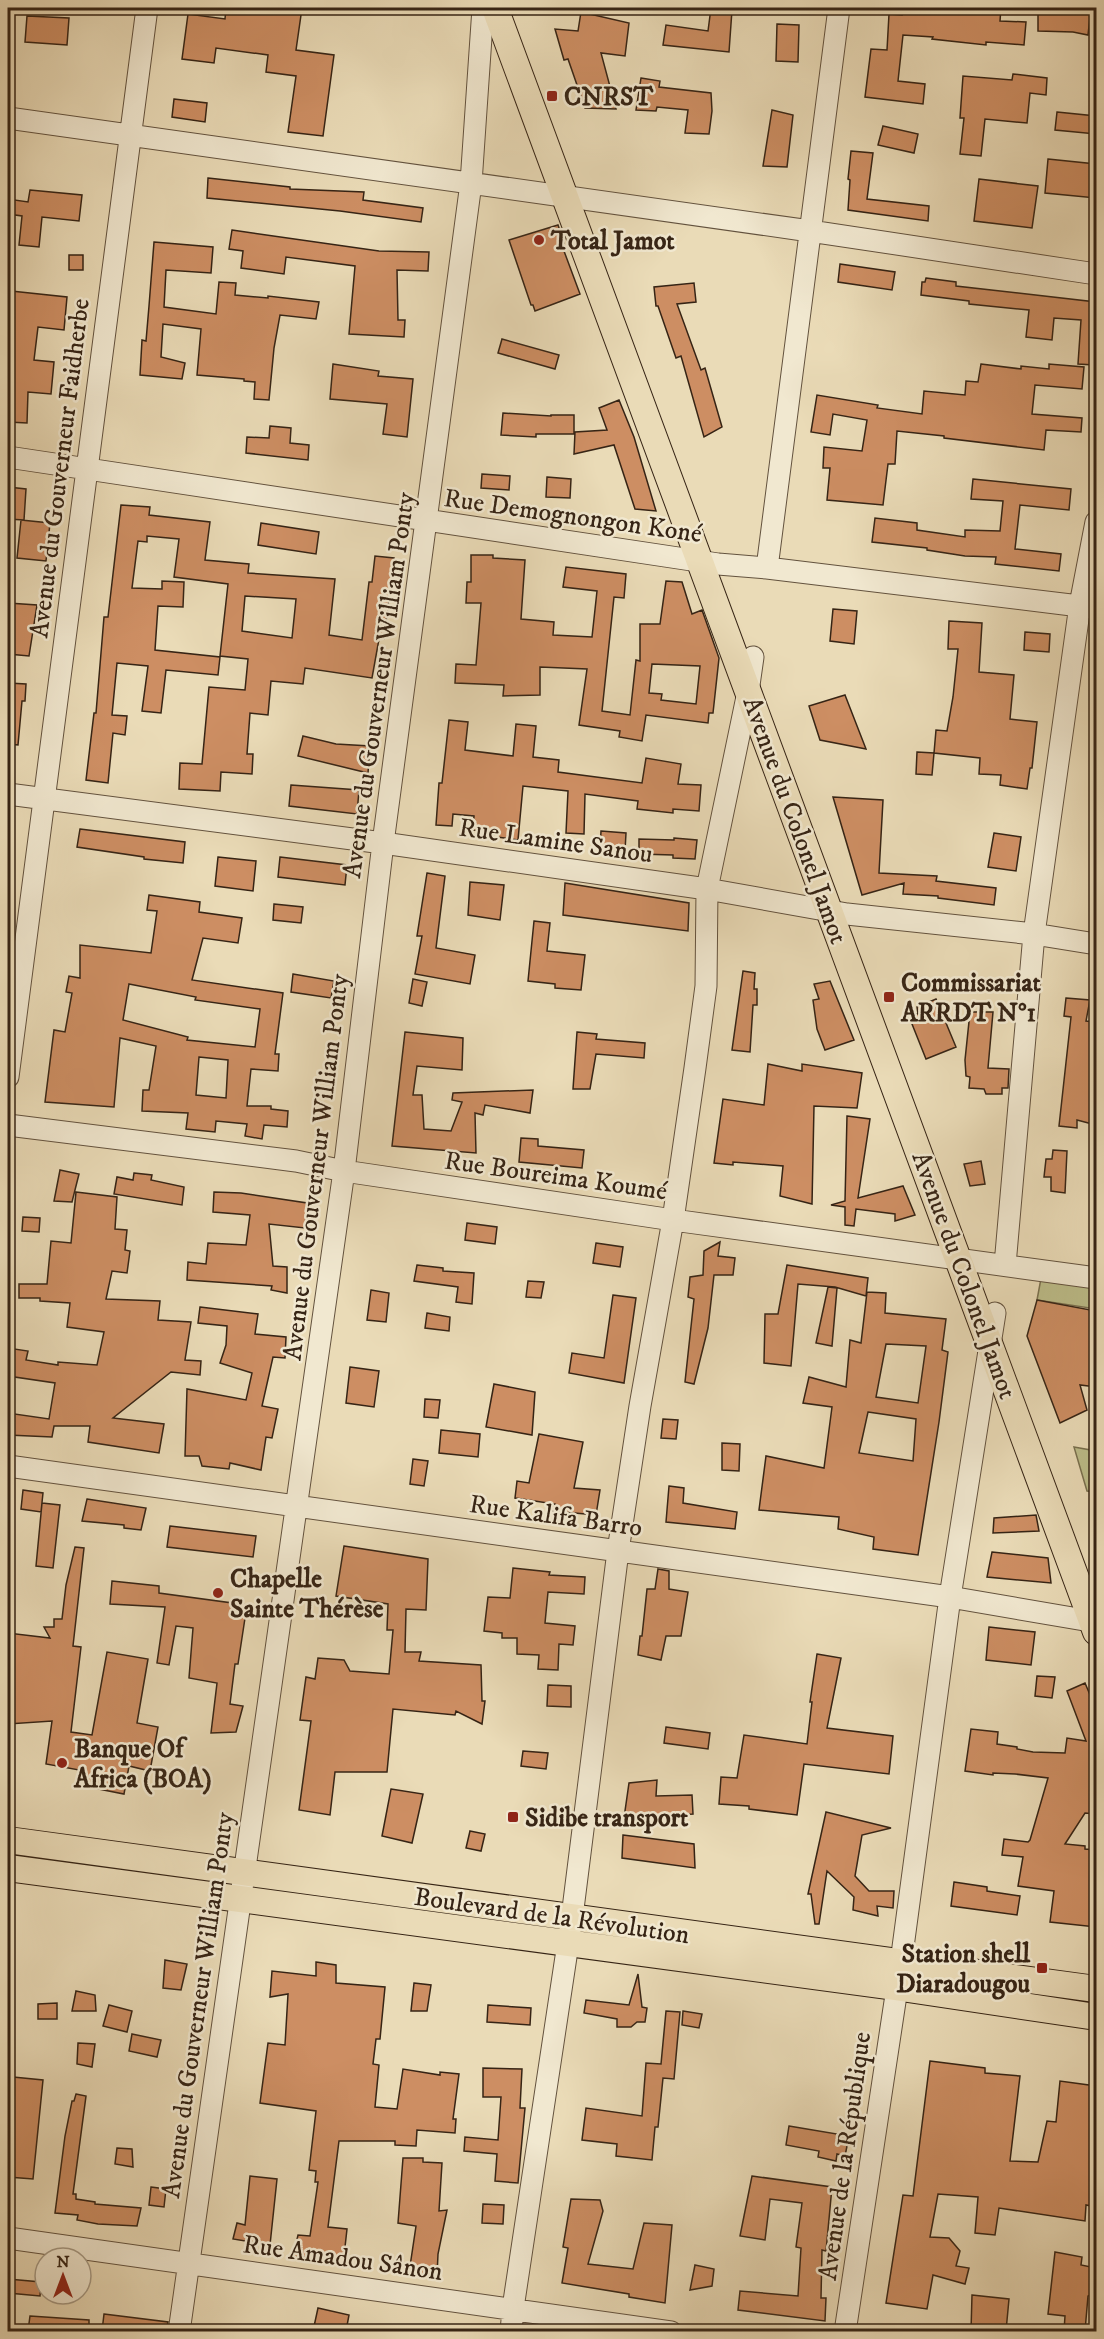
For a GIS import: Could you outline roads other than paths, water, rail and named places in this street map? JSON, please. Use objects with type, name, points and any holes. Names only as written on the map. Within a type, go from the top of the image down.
[{"type":"main road","name":"Avenue du Colonel Jamot","points":[[495,8],[573,198],[709,562],[748,692],[839,912]]},
{"type":"main road","name":"Avenue du Colonel Jamot","points":[[512,8],[573,198]]},
{"type":"main road","name":"Avenue du Colonel Jamot","points":[[709,562],[753,657],[839,912],[968,1260],[991,1343],[1095,1625]]},
{"type":"main road","name":"Avenue du Colonel Jamot","points":[[968,1260],[995,1313],[1096,1584]]},
{"type":"main road","name":"Boulevard de la Révolution","points":[[8,1839],[1096,1989]]},
{"type":"main road","name":"Boulevard de la Révolution","points":[[8,1868],[1096,2017]]},
{"type":"street","name":"Avenue du Gouverneur Faidherbe","points":[[8,1077],[147,8]]},
{"type":"street","name":"Avenue du Gouverneur William Ponty","points":[[179,2331],[344,1171],[383,843],[471,183],[483,8]]},
{"type":"street","points":[[767,568],[839,8]]},
{"type":"street","points":[[8,118],[810,231],[1096,274]]},
{"type":"street","name":"Rue Demognongon Koné","points":[[8,457],[709,562],[1088,607]]},
{"type":"street","points":[[1005,1265],[1034,934],[1088,607],[1096,522]]},
{"type":"street","points":[[512,2331],[513,2308],[572,1917],[618,1551],[640,1406],[673,1220],[706,986],[707,889],[748,692],[753,657]]},
{"type":"street","name":"Rue Lamine Sanou","points":[[8,794],[383,843],[707,889],[839,912],[1034,934],[1096,944]]},
{"type":"street","name":"Rue Boureima Koumé","points":[[8,1125],[296,1161],[344,1171],[673,1220],[1096,1278]]},
{"type":"street","name":"Avenue de la République","points":[[845,2331],[901,1962],[950,1597],[995,1313]]},
{"type":"street","name":"Rue Kalifa Barro","points":[[8,1466],[950,1597],[1095,1625]]},
{"type":"street","name":"Rue Amadou Sânon","points":[[8,2238],[671,2331]]},
{"type":"place","name":"CNRST","points":[[552,96]]},
{"type":"place","name":"Total Jamot","points":[[539,240]]},
{"type":"place","name":"Commissariat ARRDT N°1","points":[[889,997]]},
{"type":"place","name":"Chapelle Sainte Thérèse","points":[[218,1593]]},
{"type":"place","name":"Banque Of Africa (BOA)","points":[[62,1763]]},
{"type":"place","name":"Sidibe transport","points":[[513,1817]]},
{"type":"place","name":"Station shell Diaradougou","points":[[1042,1968]]}]
